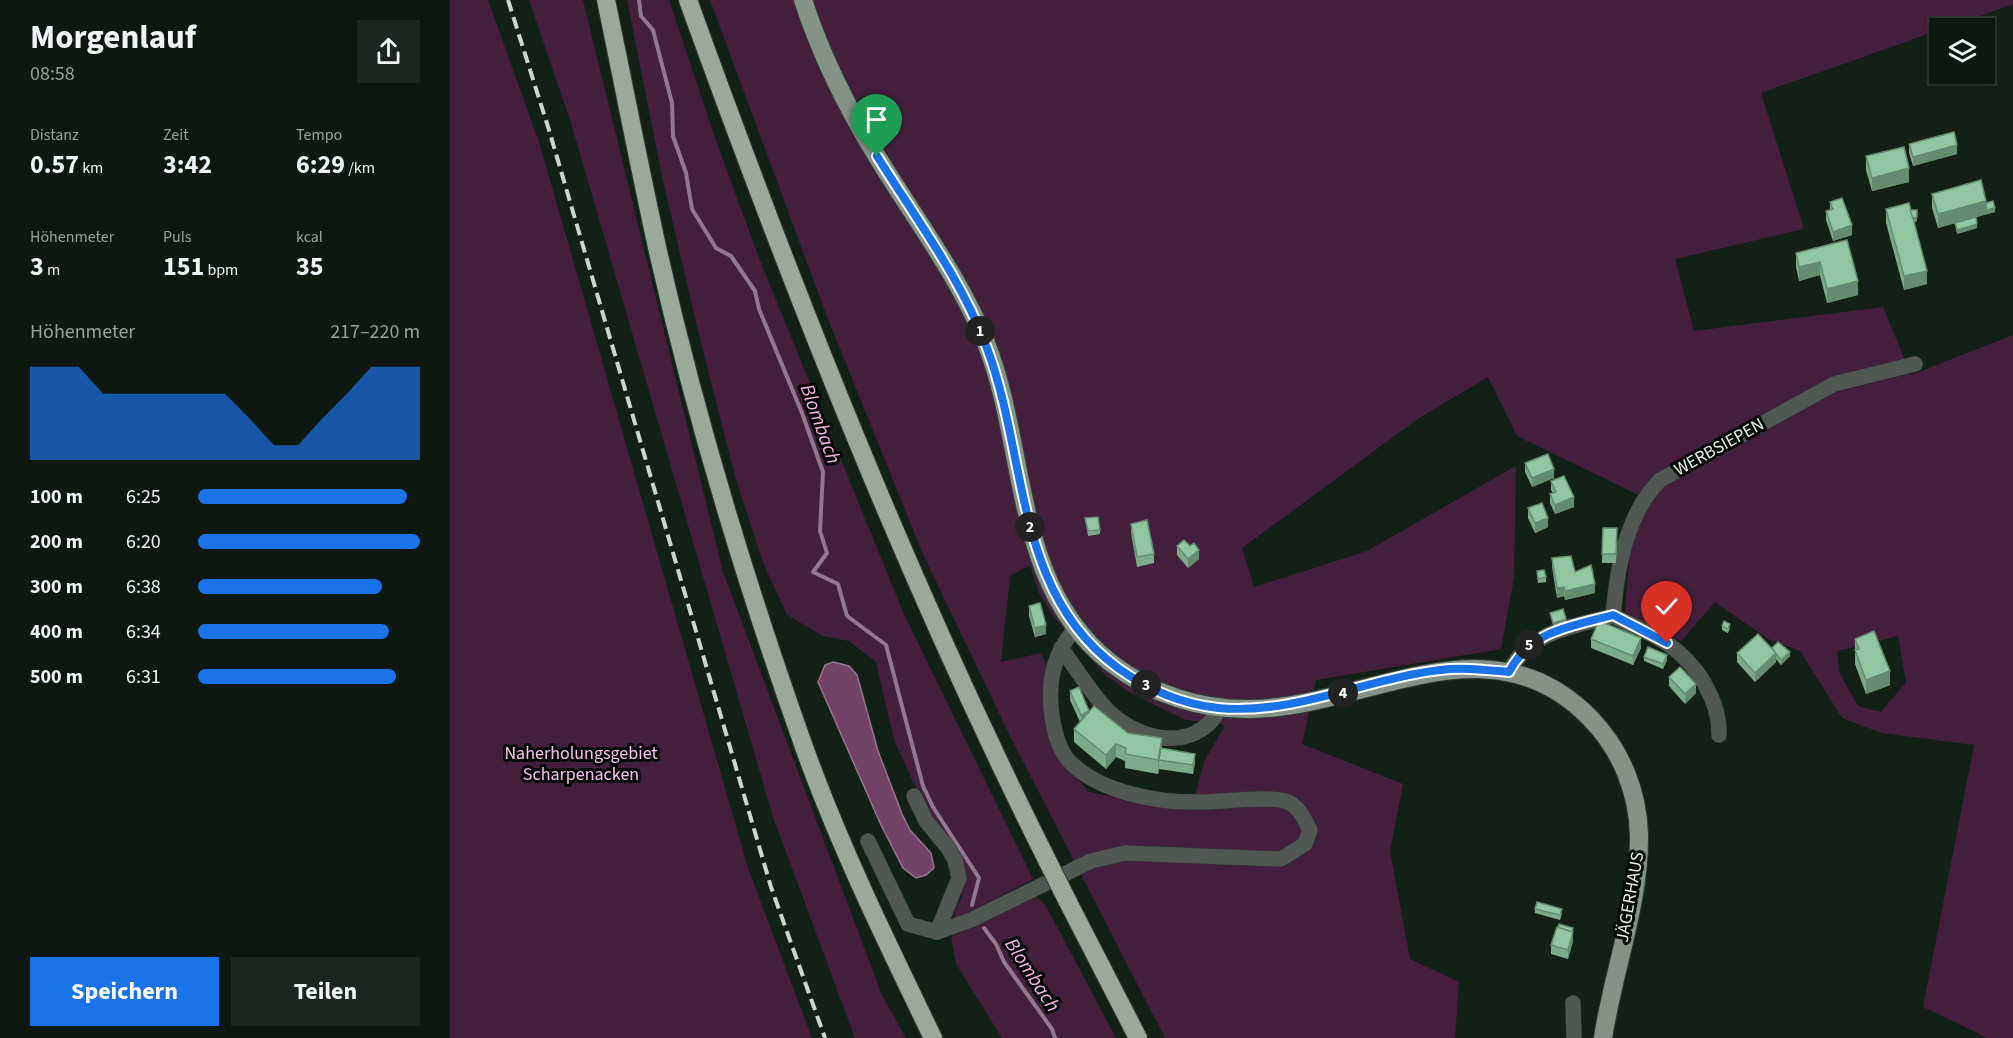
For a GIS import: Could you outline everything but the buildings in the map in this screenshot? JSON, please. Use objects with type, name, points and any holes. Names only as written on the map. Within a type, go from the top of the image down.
[{"type":"highway","points":[[606,0],[657,248],[696,400],[746,573],[805,749],[866,900],[933,1038]]},
{"type":"highway","points":[[688,0],[770,227],[893,530],[962,685],[1048,862],[1138,1038]]},
{"type":"main road","points":[[803,0],[848,107],[950,269],[972,311],[1000,383],[1033,542],[1052,590],[1076,628],[1102,655],[1144,685],[1181,700],[1221,708],[1282,707],[1402,677],[1441,670],[1471,669],[1509,672]]},
{"type":"main road","name":"JÄGERHAUS","points":[[1509,672],[1546,686],[1585,713],[1615,750],[1633,796],[1639,832],[1637,869],[1603,1038]]},
{"type":"street","name":"WERBSIEPEN","points":[[1613,615],[1621,565],[1633,518],[1648,492],[1660,480],[1834,384],[1916,364]]},
{"type":"street","points":[[1509,672],[1520,652],[1542,638],[1613,615],[1667,643],[1682,655],[1710,693],[1719,717],[1719,735]]},
{"type":"street","points":[[868,841],[908,924],[937,932],[971,920],[1091,861],[1125,853],[1281,859],[1305,844],[1310,830],[1302,813],[1287,802],[1172,800],[1125,791],[1088,776],[1070,761],[1053,731],[1050,697],[1052,670],[1061,648],[1076,628]]},
{"type":"street","points":[[1061,648],[1102,705],[1124,723],[1149,734],[1174,740],[1193,735],[1212,723],[1221,708]]},
{"type":"street","points":[[915,796],[926,821],[955,860],[959,878],[937,932]]},
{"type":"street","points":[[1573,1003],[1574,1038]]},
{"type":"green space","name":"Naherholungsgebiet Scharpenacken","points":[[450,0],[488,0],[539,142],[748,868],[812,1038],[450,1038]]},
{"type":"green space","points":[[529,0],[583,0],[723,572],[882,995],[906,1038],[855,1038],[773,817],[571,123]]},
{"type":"green space","points":[[627,0],[669,0],[714,135],[759,258],[903,612],[1033,879],[956,919],[954,910],[962,897],[962,864],[933,825],[894,740],[876,662],[849,641],[823,636],[787,615],[762,560],[735,476],[700,339],[663,181]]},
{"type":"green space","points":[[710,0],[2013,0],[2013,4],[1973,18],[1929,18],[1929,34],[1761,93],[1804,229],[1675,259],[1694,331],[1883,307],[1911,375],[2013,335],[2013,1038],[1988,1038],[1923,1007],[1974,745],[1882,733],[1842,718],[1800,651],[1768,639],[1715,602],[1681,641],[1625,612],[1630,545],[1649,500],[1517,436],[1488,377],[1419,418],[1242,548],[1254,587],[1367,551],[1516,466],[1514,578],[1501,649],[1316,680],[1302,744],[1403,784],[1390,851],[1410,959],[1459,982],[1455,1038],[1165,1038],[1009,734],[922,552],[826,314]],"holes":[[[1030,565],[1039,593],[1054,617],[1104,674],[1132,694],[1186,720],[1225,725],[1204,762],[1193,803],[1141,802],[1089,792],[1066,765],[1048,670],[1041,653],[1001,662],[1010,576]],[[1898,636],[1906,682],[1881,712],[1858,706],[1839,672],[1837,651]]]},
{"type":"green space","points":[[1035,896],[1046,906],[1116,1038],[1002,1038],[956,964],[951,937]]},
{"type":"shaded area","points":[[833,662],[849,666],[857,675],[878,751],[902,814],[910,830],[931,853],[934,868],[926,875],[916,878],[903,868],[881,825],[818,682],[825,665]]},
{"type":"waterway","name":"Blombach","points":[[639,0],[641,16],[653,30],[672,103],[673,136],[686,173],[692,209],[716,248],[731,256],[755,291],[759,309],[802,413],[823,472],[820,531],[827,553],[813,572],[838,584],[847,616],[886,645],[923,786],[933,807],[979,878],[972,905]]},
{"type":"waterway","name":"Blombach","points":[[984,928],[996,944],[1004,962],[1052,1029],[1055,1038]]},
{"type":"railway","points":[[508,0],[549,130],[771,887],[825,1038]]},
{"type":"route","points":[[877,156],[956,279],[987,346],[1007,410],[1033,542],[1052,590],[1085,638],[1111,663],[1131,677],[1164,694],[1196,704],[1221,708],[1271,708],[1312,701],[1426,672],[1471,669],[1509,672],[1516,657],[1528,645],[1562,630],[1613,615],[1667,643]]}]
